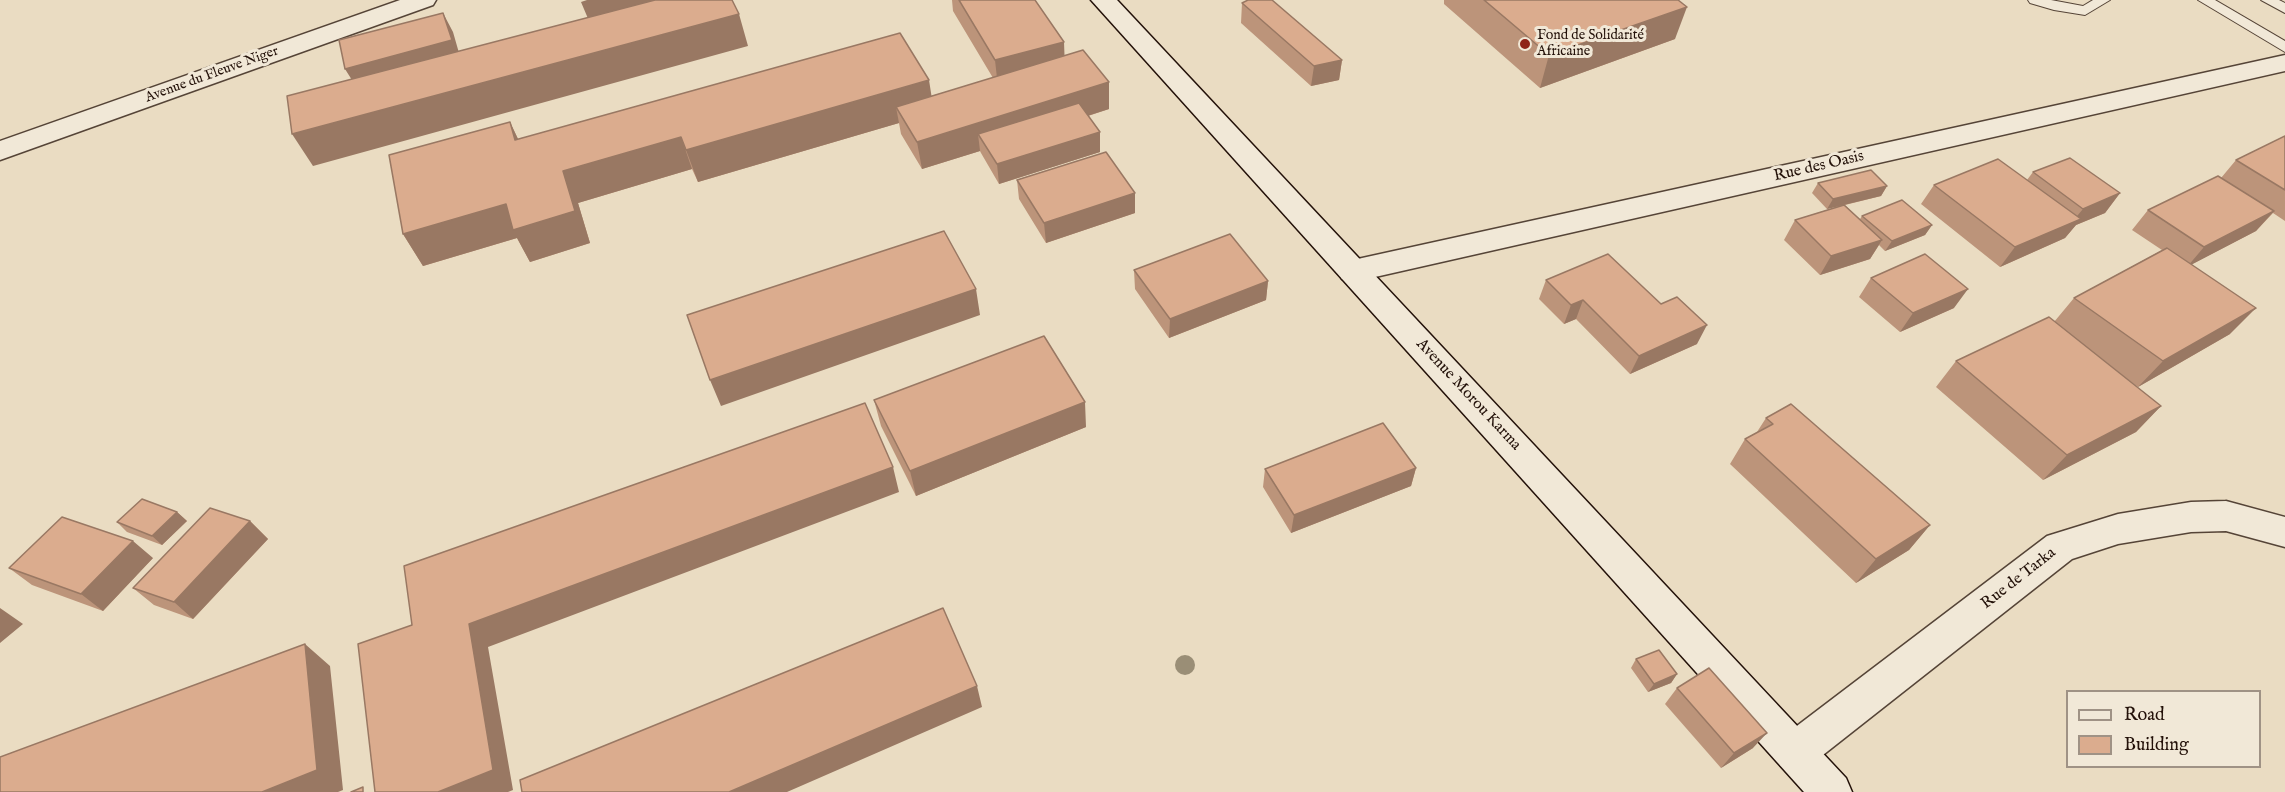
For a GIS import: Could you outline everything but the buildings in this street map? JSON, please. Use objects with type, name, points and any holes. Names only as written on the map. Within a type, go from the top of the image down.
[{"type":"street","name":"Avenue du Fleuve Niger","points":[[0,151],[424,0]]},
{"type":"street","name":"Avenue Morou Karma","points":[[1103,0],[1831,792]]},
{"type":"street","name":"Rue des Oasis","points":[[1353,271],[2285,63]]},
{"type":"street","name":"Rue de Tarka","points":[[1795,752],[2060,547],[2118,529],[2191,517],[2226,516],[2285,532]]},
{"type":"lane","points":[[2035,0],[2058,8],[2085,11],[2103,0]]},
{"type":"lane","points":[[2205,0],[2285,47]]},
{"type":"lane","points":[[2268,0],[2285,9]]},
{"type":"place","name":"Fond de Solidarité Africaine","points":[[1525,44]]}]
